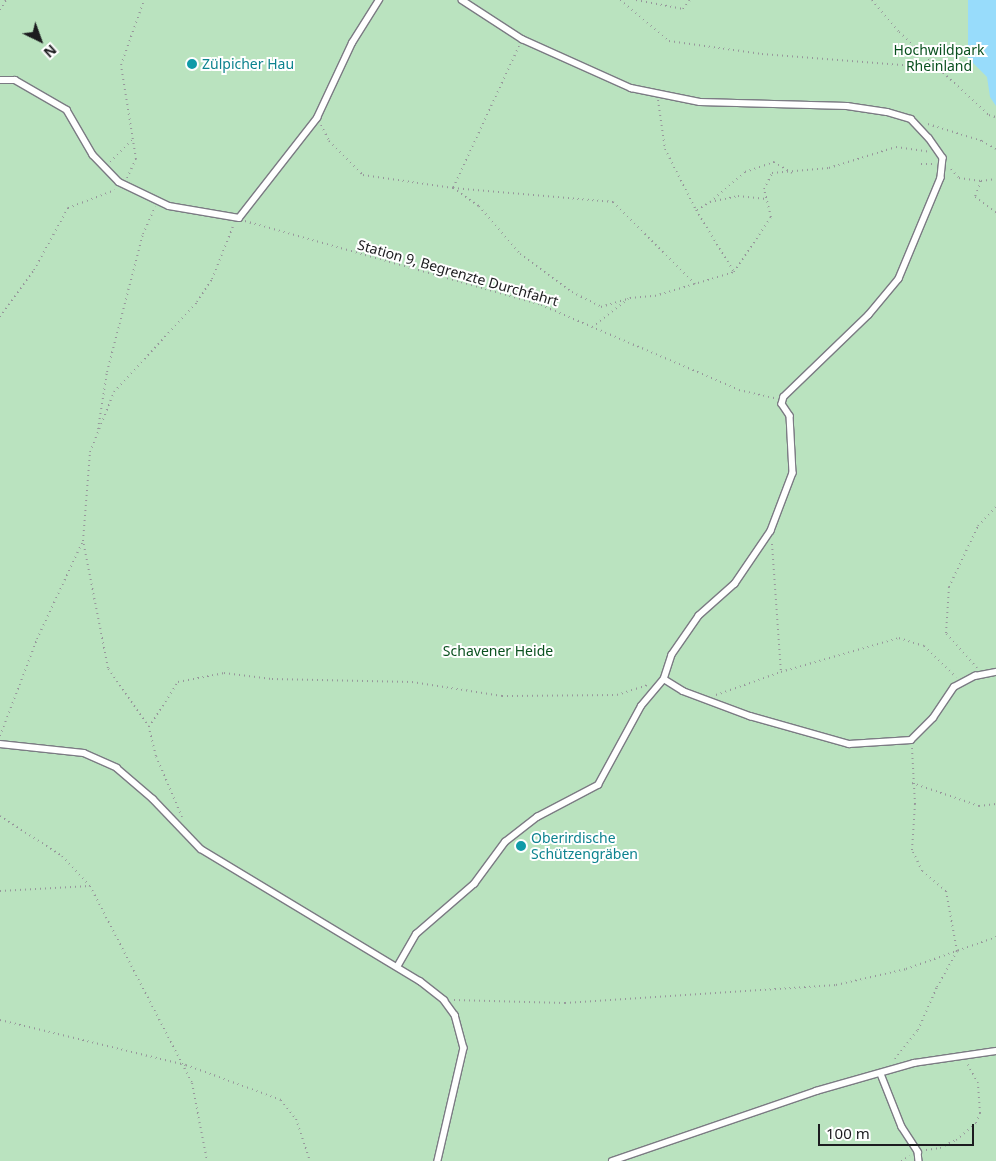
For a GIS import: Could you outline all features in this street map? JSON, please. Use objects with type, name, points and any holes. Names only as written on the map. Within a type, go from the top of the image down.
[{"type":"lane","points":[[0,80],[14,80],[67,110],[93,155],[124,185],[157,203],[236,219],[243,215],[317,118],[352,43],[379,0]]},
{"type":"lane","points":[[397,967],[416,934],[474,884],[505,842],[537,817],[598,785],[642,706],[664,678],[672,655],[699,616],[735,584],[771,531],[793,473],[790,416],[782,400],[797,381],[869,315],[900,278],[939,186],[943,165],[940,153],[911,119],[847,106],[700,102],[657,95],[577,66],[522,39],[462,0]]},
{"type":"lane","points":[[664,678],[683,691],[750,716],[849,744],[912,740],[933,718],[954,687],[975,676],[996,672]]},
{"type":"lane","points":[[0,744],[84,753],[117,768],[153,799],[201,848],[397,967],[444,1000],[455,1015],[464,1048],[438,1161]]},
{"type":"lane","points":[[612,1161],[816,1091],[960,1054],[996,1051]]},
{"type":"lane","points":[[881,1074],[902,1126],[918,1152],[919,1161]]},
{"type":"path","points":[[0,10],[6,0]]},
{"type":"path","points":[[0,317],[34,270],[68,208],[84,199],[109,194],[124,185],[136,159],[121,65],[144,0]]},
{"type":"path","points":[[620,0],[669,41],[762,54],[939,68]]},
{"type":"path","points":[[636,0],[683,9],[690,0]]},
{"type":"path","points":[[872,0],[899,32],[989,115],[996,117]]},
{"type":"path","points":[[453,188],[522,39]]},
{"type":"path","points":[[657,95],[665,149],[696,210],[734,272]]},
{"type":"path","points":[[317,118],[329,141],[363,175],[453,188],[613,202],[695,284]]},
{"type":"path","points":[[911,119],[982,141],[996,149]]},
{"type":"path","points":[[104,167],[133,139]]},
{"type":"path","points":[[453,188],[479,206],[520,254],[572,292],[601,307],[630,298],[655,296],[734,272],[771,217],[764,189],[772,174],[794,174],[829,168],[896,147],[940,153]]},
{"type":"path","points":[[696,210],[710,202],[745,172],[774,162],[794,174]]},
{"type":"path","points":[[921,164],[943,165],[959,178],[981,181],[996,179]]},
{"type":"path","points":[[981,181],[976,197],[996,213]]},
{"type":"path","points":[[710,202],[738,196],[766,199]]},
{"type":"path","points":[[97,435],[107,372],[142,234],[157,203]]},
{"type":"path","points":[[184,823],[156,756],[149,727],[108,668],[83,541],[90,452],[114,392],[181,321],[212,279],[236,219]]},
{"type":"path","name":"Station 9, Begrenzte Durchfahrt","points":[[236,219],[541,305],[739,390],[782,400]]},
{"type":"path","points":[[591,327],[630,298]]},
{"type":"path","points":[[975,676],[978,666],[946,632],[949,588],[978,526],[996,507]]},
{"type":"path","points":[[771,531],[781,672]]},
{"type":"path","points":[[0,736],[37,639],[83,541]]},
{"type":"path","points":[[704,699],[781,672],[899,638],[924,646],[953,676],[967,680]]},
{"type":"path","points":[[149,727],[178,682],[224,673],[272,678],[412,682],[502,696],[617,695],[664,678]]},
{"type":"path","points":[[892,1062],[918,1030],[937,986],[957,951],[946,891],[914,860],[915,804],[912,783],[912,740]]},
{"type":"path","points":[[912,783],[978,806],[996,804]]},
{"type":"path","points":[[0,816],[62,856],[90,886],[184,1064],[199,1109],[207,1161]]},
{"type":"path","points":[[0,892],[90,886]]},
{"type":"path","points":[[444,1000],[565,1003],[836,985],[906,969],[996,937]]},
{"type":"path","points":[[0,1020],[184,1064],[281,1100],[296,1119],[310,1161]]},
{"type":"path","points":[[901,1161],[918,1152],[951,1143],[968,1133],[976,1123],[980,1113],[978,1083],[960,1054]]},
{"type":"green space","name":"Schavener Heide","points":[[0,0],[996,0],[996,1161],[0,1161]]},
{"type":"water","points":[[968,0],[996,0],[996,106],[990,97],[987,77],[968,58]]},
{"type":"place","name":"Zülpicher Hau","points":[[192,64]]},
{"type":"place","name":"Oberirdische Schützengräben","points":[[521,846]]},
{"type":"park label","name":"Hochwildpark Rheinland","points":[[939,58]]}]
